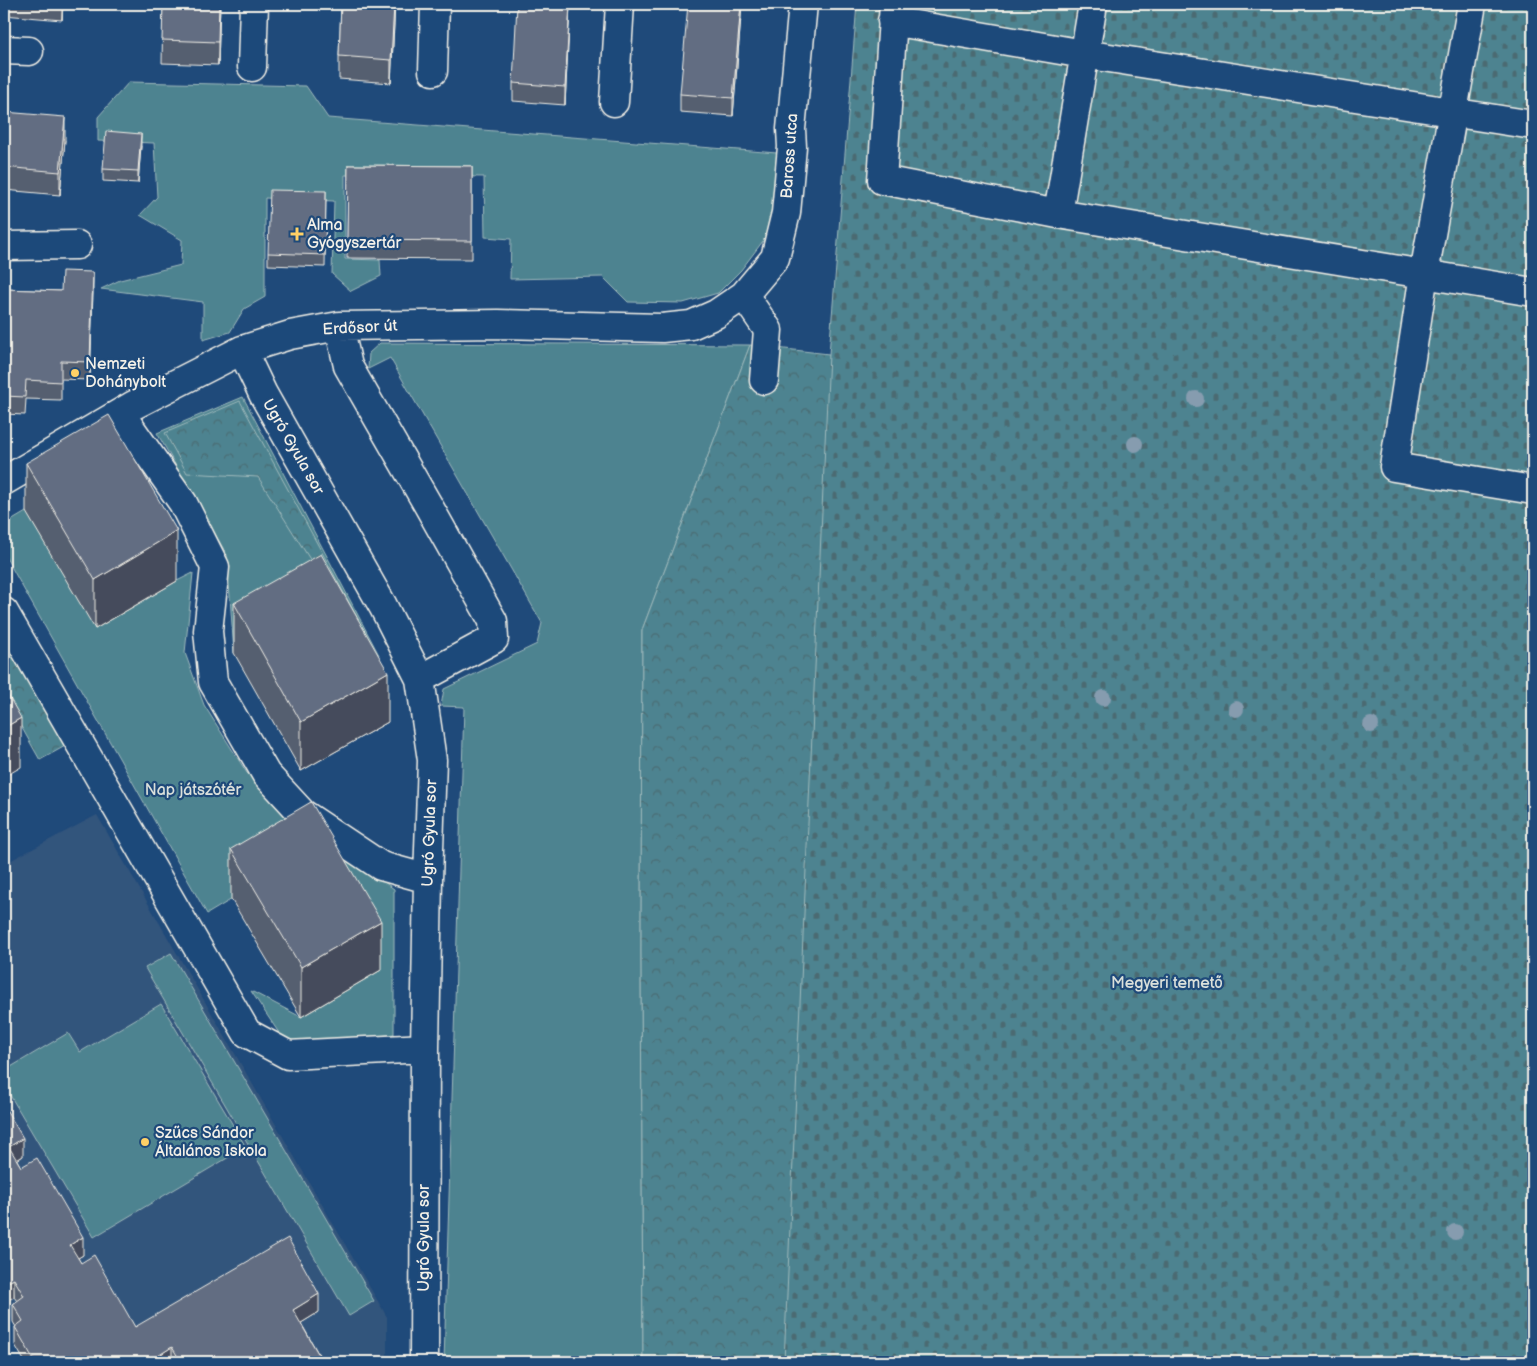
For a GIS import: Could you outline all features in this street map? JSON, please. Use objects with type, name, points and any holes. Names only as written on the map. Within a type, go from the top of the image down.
[{"type":"street","points":[[252,67],[254,4]]},
{"type":"street","points":[[434,71],[436,4]]},
{"type":"street","points":[[614,102],[620,4]]},
{"type":"street","name":"Baross utca","points":[[744,295],[775,258],[786,213],[792,147],[791,129],[803,4]]},
{"type":"street","points":[[1058,214],[1093,4]]},
{"type":"street","points":[[1472,4],[1424,274],[1394,467],[1533,490]]},
{"type":"street","points":[[1533,125],[1084,54],[893,12],[882,180],[1058,214],[1533,292]]},
{"type":"street","points":[[4,246],[77,245]]},
{"type":"street","points":[[744,295],[768,330],[764,380]]},
{"type":"street","name":"Erdősor út","points":[[4,481],[120,413],[242,350],[290,335],[339,326],[498,324],[662,328],[691,325],[716,314],[744,295]]},
{"type":"street","points":[[339,326],[348,366],[493,621],[494,640],[420,679]]},
{"type":"street","name":"Ugró Gyula sor","points":[[242,350],[263,394],[383,606],[420,679],[432,760],[425,1048],[424,1362]]},
{"type":"street","points":[[120,413],[183,503],[215,567],[208,631],[213,682],[266,774],[303,814],[381,866],[428,879]]},
{"type":"street","points":[[4,612],[247,1033],[288,1055],[425,1048]]},
{"type":"shaded area","name":"Szűcs Sándor Általános Iskola","points":[[97,815],[387,1317],[387,1362],[25,1362],[15,1345],[13,1322],[4,1303],[4,982],[7,982],[7,888],[4,888],[4,864]]},
{"type":"green space","name":"Megyeri temető","points":[[857,4],[1533,4],[1533,1362],[784,1362],[829,354]]},
{"type":"green space","points":[[129,82],[306,86],[328,118],[777,153],[773,202],[766,237],[741,270],[718,293],[683,303],[628,302],[603,277],[510,279],[511,239],[485,237],[484,177],[345,175],[345,259],[380,260],[381,276],[351,291],[332,274],[334,201],[265,198],[265,297],[244,309],[230,332],[203,340],[203,302],[101,289],[120,280],[181,265],[182,240],[140,215],[157,197],[154,143],[98,141],[98,117]]},
{"type":"green space","points":[[380,343],[750,345],[642,630],[643,1362],[444,1362],[464,707],[441,706],[444,689],[537,644],[542,623],[390,358],[368,369],[369,353]]},
{"type":"green space","points":[[750,345],[829,354],[855,605],[859,1362],[643,1362],[642,630]]},
{"type":"green space","points":[[243,397],[379,655],[357,667],[321,604],[234,653],[227,555],[157,433]]},
{"type":"green space","points":[[240,401],[357,617],[349,621],[258,477],[187,473],[165,433]]},
{"type":"green space","name":"Nap játszótér","points":[[26,512],[177,581],[193,573],[185,653],[204,705],[247,773],[290,815],[394,889],[394,1034],[322,1044],[283,1039],[251,991],[301,1017],[311,852],[207,914],[4,554],[4,525]]},
{"type":"green space","points":[[4,633],[67,745],[40,760],[4,696]]},
{"type":"green space","points":[[171,953],[374,1301],[349,1316],[145,968]]},
{"type":"green space","points":[[161,1004],[246,1147],[94,1237],[4,1085],[4,1071],[68,1033],[80,1052]]},
{"type":"building","points":[[163,4],[219,4],[218,42],[162,40]]},
{"type":"building","points":[[341,4],[394,4],[391,60],[339,56]]},
{"type":"building","points":[[517,4],[570,4],[565,87],[513,83]]},
{"type":"building","points":[[688,4],[741,4],[733,98],[680,94]]},
{"type":"building","points":[[4,112],[65,117],[60,172],[4,167]]},
{"type":"building","points":[[106,131],[141,134],[138,171],[103,169]]},
{"type":"building","points":[[348,165],[472,166],[472,241],[347,240]]},
{"type":"building","name":"Alma Gyógyszertár","points":[[270,190],[326,191],[325,255],[268,253]]},
{"type":"building","points":[[62,271],[93,272],[90,362],[61,361],[61,382],[26,380],[25,397],[4,396],[4,289],[61,291]]},
{"type":"building","points":[[109,415],[177,531],[95,580],[26,463]]},
{"type":"building","points":[[321,554],[388,672],[301,722],[234,603]]},
{"type":"building","points":[[4,688],[21,718],[4,728]]},
{"type":"building","points":[[311,802],[381,921],[301,967],[231,849]]},
{"type":"building","points":[[4,1106],[23,1138],[9,1147],[21,1167],[37,1158],[83,1237],[70,1245],[81,1263],[94,1255],[135,1327],[288,1238],[319,1294],[293,1310],[323,1362],[218,1362],[214,1356],[204,1362],[181,1362],[172,1347],[153,1359],[155,1362],[35,1362],[15,1327],[23,1321],[13,1304],[24,1296],[14,1279],[4,1284]]},
{"type":"place","name":"Alma Gyógyszertár","points":[[297,234]]},
{"type":"place","name":"Nemzeti Dohánybolt","points":[[75,373]]},
{"type":"place","name":"Szűcs Sándor Általános Iskola","points":[[145,1142]]}]
